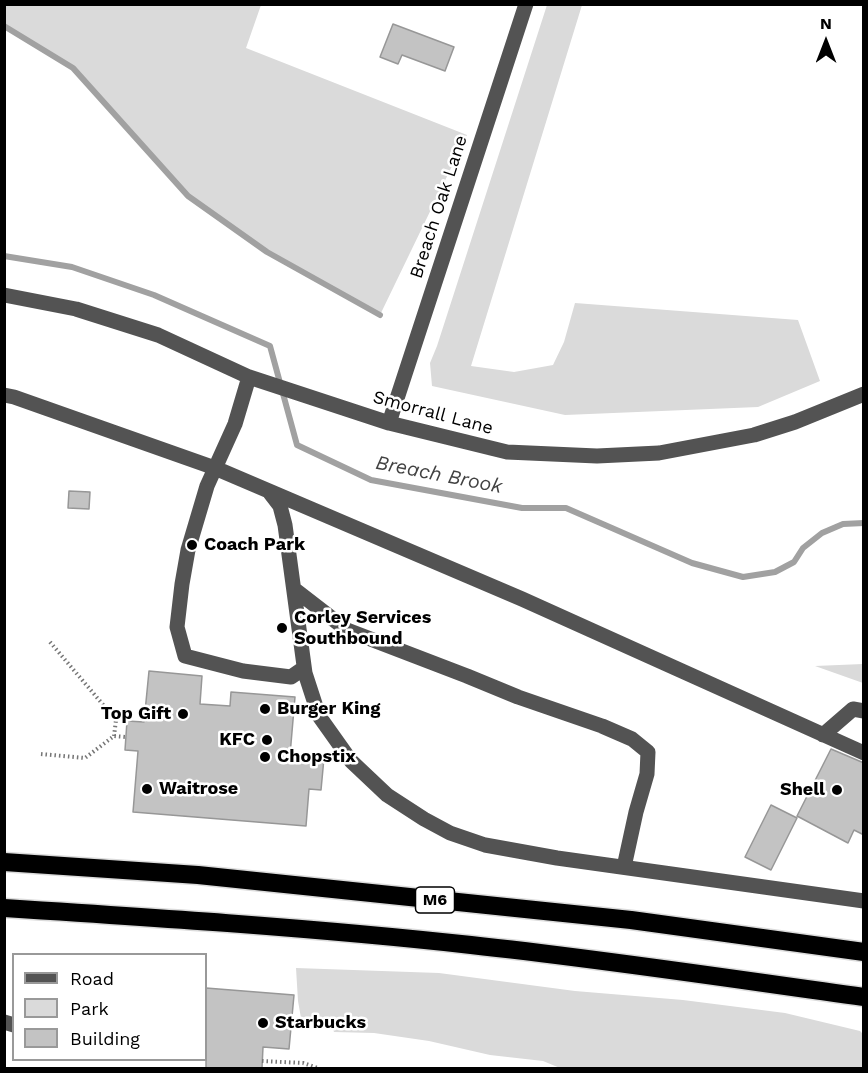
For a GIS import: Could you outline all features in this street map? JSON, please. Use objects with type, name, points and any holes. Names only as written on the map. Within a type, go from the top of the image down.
[{"type":"highway","name":"M6","points":[[4,862],[198,875],[631,920],[864,952]]},
{"type":"highway","name":"M6","points":[[4,908],[200,920],[471,945],[864,997]]},
{"type":"street","name":"Breach Oak Lane","points":[[388,423],[526,4]]},
{"type":"street","name":"Smorrall Lane","points":[[4,295],[76,309],[158,335],[266,383],[388,423],[507,452],[597,456],[659,453],[754,435],[795,422],[864,394]]},
{"type":"street","points":[[249,377],[235,424],[207,486],[188,550],[177,627],[185,656],[243,671],[291,677],[304,668]]},
{"type":"street","points":[[8,400],[215,468],[522,599],[864,753]]},
{"type":"street","points":[[270,493],[280,506],[285,525],[304,668],[319,716],[351,761],[387,795],[450,833],[485,845],[557,858],[864,901]]},
{"type":"street","points":[[294,589],[347,630],[518,698],[602,726],[632,739],[648,752],[647,774],[624,867]]},
{"type":"street","points":[[823,735],[853,709],[864,711]]},
{"type":"path","points":[[50,642],[116,720],[114,736]]},
{"type":"path","points":[[41,754],[85,758],[114,736],[126,737]]},
{"type":"path","points":[[262,1061],[303,1063],[318,1068]]},
{"type":"green space","points":[[4,5],[261,5],[246,48],[467,135],[380,315],[263,249],[188,196],[73,68],[5,26]]},
{"type":"green space","points":[[547,5],[582,5],[471,366],[514,372],[553,365],[564,342],[575,303],[798,320],[820,381],[758,407],[565,415],[432,386],[430,363]]},
{"type":"green space","points":[[863,664],[863,683],[815,666]]},
{"type":"green space","points":[[296,968],[439,973],[575,991],[683,1000],[785,1013],[860,1031],[863,1034],[863,1068],[560,1068],[543,1061],[490,1055],[429,1041],[374,1033],[334,1032],[331,1024],[301,1018]]},
{"type":"building","points":[[393,24],[454,47],[445,71],[402,55],[398,64],[380,57]]},
{"type":"building","points":[[69,491],[90,492],[89,509],[68,508]]},
{"type":"building","points":[[149,671],[202,676],[200,704],[230,706],[231,692],[295,697],[290,755],[324,758],[321,790],[309,789],[306,826],[133,812],[138,751],[125,750],[127,721],[144,722]]},
{"type":"building","name":"Shell","points":[[831,749],[864,763],[864,835],[854,830],[848,843],[797,816]]},
{"type":"building","points":[[771,805],[797,818],[771,870],[745,857]]},
{"type":"building","points":[[207,988],[294,995],[289,1049],[263,1047],[262,1068],[206,1068]]},
{"type":"waterway","points":[[4,26],[73,68],[188,196],[267,252],[380,315]]},
{"type":"waterway","name":"Breach Brook","points":[[4,256],[72,267],[154,295],[270,346],[297,445],[371,480],[522,508],[566,508],[692,563],[743,577],[775,572],[794,562],[803,548],[822,533],[843,524],[864,523]]},
{"type":"place","name":"Coach Park","points":[[192,545]]},
{"type":"place","name":"Corley Services Southbound","points":[[282,628]]},
{"type":"place","name":"Burger King","points":[[265,709]]},
{"type":"place","name":"Top Gift","points":[[183,714]]},
{"type":"place","name":"KFC","points":[[267,740]]},
{"type":"place","name":"Chopstix","points":[[265,757]]},
{"type":"place","name":"Waitrose","points":[[147,789]]},
{"type":"place","name":"Shell","points":[[837,790]]},
{"type":"place","name":"Starbucks","points":[[263,1023]]}]
